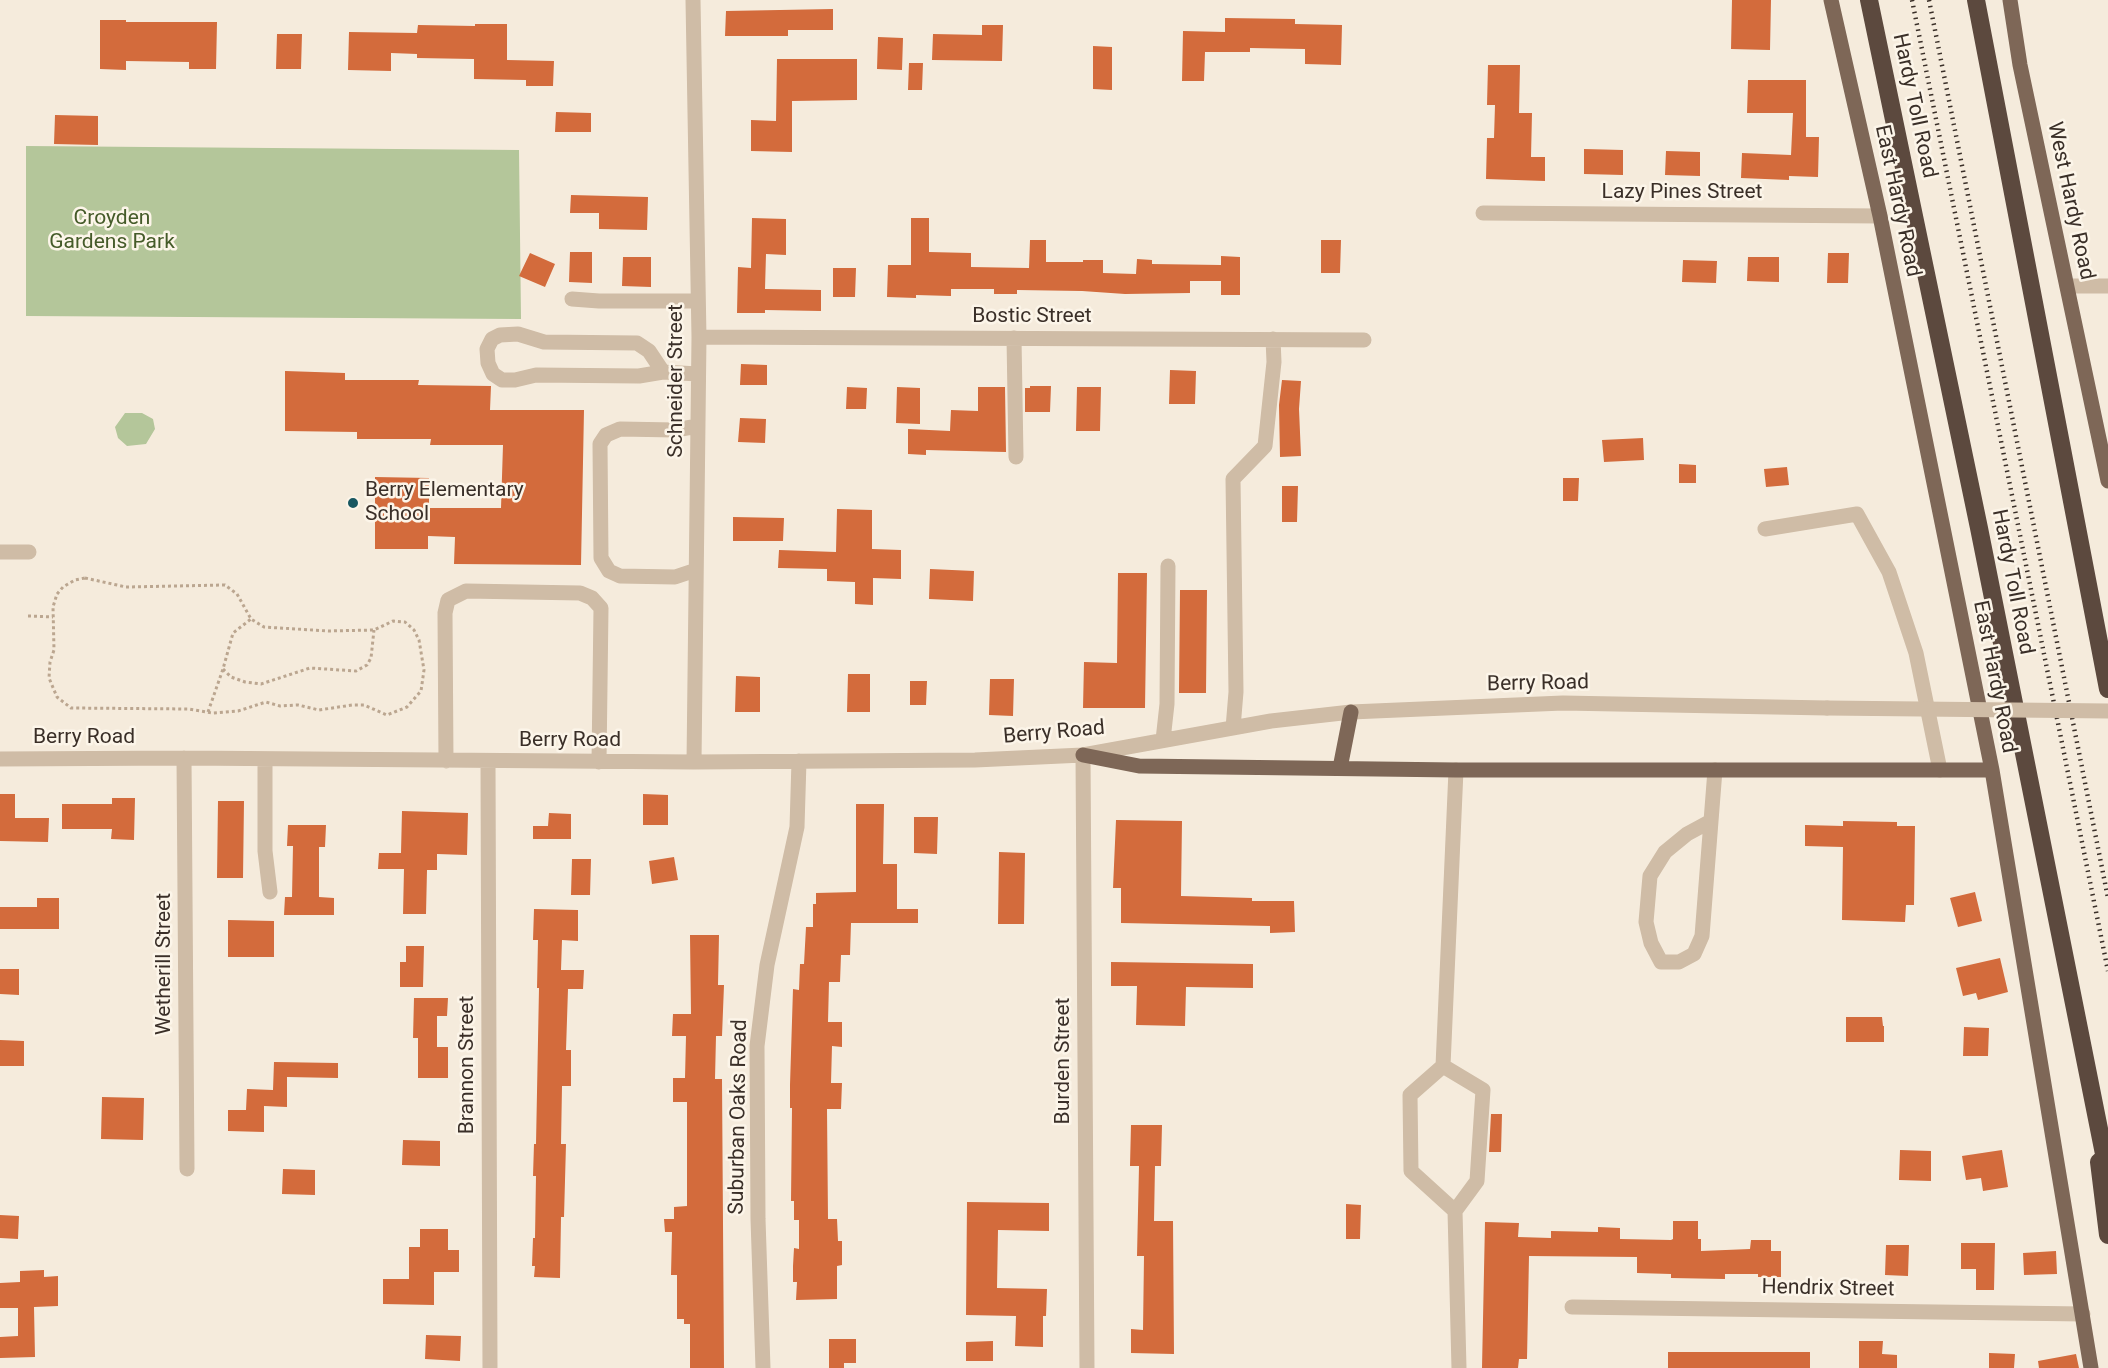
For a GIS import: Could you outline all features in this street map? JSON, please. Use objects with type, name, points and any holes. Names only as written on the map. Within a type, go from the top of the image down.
[{"type":"highway","name":"Hardy Toll Road","points":[[1869,0],[1981,540],[2108,1174]]},
{"type":"highway","points":[[1976,0],[2108,689]]},
{"type":"highway","points":[[2088,1074],[2108,1235]]},
{"type":"main road","name":"East Hardy Road","points":[[1831,0],[1880,216],[1992,770],[2091,1368]]},
{"type":"main road","name":"West Hardy Road","points":[[2010,0],[2020,65],[2108,481]]},
{"type":"main road","points":[[1341,768],[1351,712]]},
{"type":"main road","points":[[1083,754],[1139,766],[1456,770],[1992,770]]},
{"type":"street","name":"Schneider Street","points":[[693,0],[699,337],[694,762]]},
{"type":"street","name":"Lazy Pines Street","points":[[1483,213],[1880,216]]},
{"type":"street","points":[[2067,286],[2108,286]]},
{"type":"street","points":[[572,299],[599,302],[698,301]]},
{"type":"street","points":[[663,372],[649,351],[637,343],[544,342],[518,334],[500,335],[492,339],[488,349],[488,363],[492,374],[502,380],[515,380],[536,375],[639,376],[663,372],[698,374]]},
{"type":"street","name":"Bostic Street","points":[[699,337],[1364,340]]},
{"type":"street","points":[[1014,338],[1016,457]]},
{"type":"street","points":[[1233,728],[1236,692],[1233,478],[1264,446],[1274,362],[1273,339]]},
{"type":"street","points":[[696,570],[675,577],[620,576],[609,571],[601,558],[600,444],[606,435],[620,429],[675,430],[698,426]]},
{"type":"street","points":[[1765,529],[1857,514],[1889,572],[1916,652],[1940,770]]},
{"type":"street","points":[[0,552],[29,552]]},
{"type":"street","points":[[1163,740],[1167,704],[1168,566]]},
{"type":"street","points":[[446,761],[445,613],[448,600],[466,591],[580,593],[592,598],[601,608],[600,762]]},
{"type":"street","name":"Berry Road","points":[[0,759],[184,758],[600,762],[975,760],[1083,754],[1271,721],[1351,712],[1563,703],[2108,711]]},
{"type":"street","name":"Burden Street","points":[[1083,754],[1087,1368]]},
{"type":"street","name":"Wetherill Street","points":[[184,758],[187,1169]]},
{"type":"street","points":[[265,759],[265,851],[270,892]]},
{"type":"street","name":"Brannon Street","points":[[488,761],[490,1368]]},
{"type":"street","name":"Suburban Oaks Road","points":[[763,1368],[758,1219],[757,1046],[767,965],[797,827],[799,761]]},
{"type":"street","points":[[1455,1211],[1411,1171],[1410,1095],[1443,1066],[1456,770]]},
{"type":"street","points":[[1711,821],[1687,834],[1665,852],[1650,876],[1646,922],[1651,943],[1660,962],[1679,962],[1694,954],[1702,936],[1715,770]]},
{"type":"street","points":[[1443,1066],[1483,1090],[1477,1181],[1455,1211],[1459,1368]]},
{"type":"street","name":"Hendrix Street","points":[[1572,1307],[2083,1314]]},
{"type":"path","points":[[85,578],[126,587],[225,585],[237,594],[251,619],[264,627],[328,631],[374,630],[398,621],[411,626],[419,640],[424,670],[423,685],[416,698],[399,712],[387,715],[364,705],[319,710],[298,705],[280,706],[266,702],[238,711],[207,712],[189,709],[71,708],[57,697],[49,678],[50,662],[54,650],[54,601],[63,587],[75,580],[85,578]]},
{"type":"path","points":[[28,616],[53,617]]},
{"type":"path","points":[[207,712],[233,633],[251,619]]},
{"type":"path","points":[[223,669],[238,679],[261,684],[310,668],[356,671],[367,665],[371,658],[374,630]]},
{"type":"green space","name":"Croyden Gardens Park","points":[[26,146],[519,150],[521,319],[26,316]]},
{"type":"green space","points":[[125,413],[142,413],[153,419],[155,429],[146,444],[127,446],[118,438],[115,427]]},
{"type":"building","points":[[1732,0],[1771,0],[1770,50],[1731,49]]},
{"type":"building","points":[[833,9],[833,30],[788,30],[788,36],[725,36],[726,11]]},
{"type":"building","points":[[1225,18],[1295,19],[1295,24],[1342,25],[1341,65],[1305,64],[1305,49],[1250,48],[1250,52],[1205,52],[1204,81],[1182,81],[1183,31],[1225,32]]},
{"type":"building","points":[[100,20],[217,22],[216,69],[189,69],[189,62],[126,61],[126,70],[100,69]]},
{"type":"building","points":[[475,24],[507,24],[507,60],[554,61],[553,86],[526,86],[526,80],[474,79],[474,59],[417,58],[417,54],[391,53],[391,71],[348,70],[349,32],[417,33],[418,25],[475,26]]},
{"type":"building","points":[[982,25],[1003,25],[1002,61],[932,60],[933,34],[982,35]]},
{"type":"building","points":[[277,34],[302,34],[301,69],[276,69]]},
{"type":"building","points":[[878,37],[903,38],[902,70],[877,69]]},
{"type":"building","points":[[1093,46],[1112,47],[1112,90],[1093,89]]},
{"type":"building","points":[[777,59],[857,59],[857,100],[792,101],[792,152],[751,151],[751,120],[776,121]]},
{"type":"building","points":[[909,63],[923,63],[922,90],[908,90]]},
{"type":"building","points":[[1488,65],[1520,65],[1519,113],[1532,113],[1531,157],[1545,157],[1545,181],[1486,179],[1487,138],[1494,138],[1495,105],[1487,105]]},
{"type":"building","points":[[1748,80],[1806,80],[1806,137],[1819,137],[1818,177],[1789,176],[1789,180],[1741,178],[1742,153],[1791,155],[1793,113],[1747,113]]},
{"type":"building","points":[[556,112],[591,113],[591,132],[555,132]]},
{"type":"building","points":[[55,115],[98,116],[98,145],[54,144]]},
{"type":"building","points":[[1584,149],[1623,150],[1623,175],[1584,174]]},
{"type":"building","points":[[1666,151],[1700,152],[1700,176],[1665,175]]},
{"type":"building","points":[[571,195],[648,197],[647,230],[599,229],[599,213],[570,213]]},
{"type":"building","points":[[752,218],[786,219],[786,255],[766,254],[765,289],[821,290],[821,311],[765,310],[765,313],[737,313],[738,267],[751,268]]},
{"type":"building","points":[[911,218],[929,218],[929,252],[971,253],[971,267],[1029,268],[1030,240],[1046,240],[1046,262],[1103,260],[1103,273],[1136,274],[1137,259],[1152,260],[1152,264],[1221,265],[1221,256],[1240,257],[1240,295],[1221,295],[1221,281],[1190,281],[1190,293],[1125,294],[1017,290],[1017,294],[994,294],[994,289],[951,289],[951,296],[887,297],[888,265],[911,265]]},
{"type":"building","points":[[1321,240],[1341,240],[1340,273],[1321,273]]},
{"type":"building","points":[[570,252],[592,252],[592,283],[569,282]]},
{"type":"building","points":[[530,253],[555,264],[545,287],[519,276]]},
{"type":"building","points":[[1828,253],[1849,253],[1848,283],[1827,283]]},
{"type":"building","points":[[623,257],[651,257],[651,287],[622,286]]},
{"type":"building","points":[[1748,257],[1779,257],[1779,282],[1747,281]]},
{"type":"building","points":[[1683,260],[1717,261],[1716,283],[1682,282]]},
{"type":"building","points":[[833,268],[856,268],[855,297],[833,297]]},
{"type":"building","points":[[741,364],[767,365],[767,385],[740,385]]},
{"type":"building","points":[[1170,370],[1196,371],[1195,404],[1169,404]]},
{"type":"building","points":[[285,371],[345,373],[345,380],[419,380],[418,385],[491,386],[490,410],[584,410],[581,565],[454,564],[455,537],[428,536],[428,549],[375,549],[375,477],[429,478],[429,508],[501,508],[503,445],[430,445],[431,439],[357,439],[357,432],[285,431]]},
{"type":"building","points":[[1282,380],[1301,381],[1299,409],[1301,456],[1280,457],[1279,405]]},
{"type":"building","points":[[1030,386],[1051,386],[1050,412],[1025,412],[1025,388],[1030,388]]},
{"type":"building","points":[[847,387],[867,388],[866,409],[846,409]]},
{"type":"building","points":[[897,387],[920,388],[920,424],[896,423]]},
{"type":"building","points":[[978,387],[1005,387],[1006,452],[926,450],[926,455],[908,454],[908,429],[950,431],[951,410],[978,411]]},
{"type":"building","points":[[1077,387],[1101,387],[1100,431],[1076,431]]},
{"type":"building","points":[[740,418],[766,419],[765,443],[738,442]]},
{"type":"building","points":[[1643,438],[1644,460],[1604,462],[1602,440]]},
{"type":"building","points":[[1679,464],[1696,465],[1696,483],[1679,483]]},
{"type":"building","points":[[1787,467],[1789,485],[1766,487],[1764,469]]},
{"type":"building","points":[[1563,478],[1579,478],[1578,501],[1563,501]]},
{"type":"building","points":[[1282,486],[1298,486],[1297,522],[1282,522]]},
{"type":"building","points":[[837,509],[872,510],[872,549],[901,550],[901,579],[873,578],[873,605],[855,604],[855,582],[827,581],[827,569],[778,568],[779,550],[836,552]]},
{"type":"building","points":[[733,517],[784,518],[783,541],[733,541]]},
{"type":"building","points":[[930,569],[974,571],[973,601],[929,599]]},
{"type":"building","points":[[1118,573],[1147,573],[1145,708],[1083,708],[1084,662],[1117,663]]},
{"type":"building","points":[[1180,590],[1207,590],[1206,693],[1179,693]]},
{"type":"building","points":[[848,674],[870,674],[870,712],[847,712]]},
{"type":"building","points":[[736,676],[760,677],[760,712],[735,712]]},
{"type":"building","points":[[990,679],[1014,679],[1013,716],[989,715]]},
{"type":"building","points":[[910,681],[927,681],[926,705],[910,705]]},
{"type":"building","points":[[0,794],[15,794],[15,818],[49,818],[48,842],[0,841]]},
{"type":"building","points":[[643,794],[668,795],[668,825],[643,825]]},
{"type":"building","points":[[112,798],[135,798],[134,840],[111,839],[112,829],[62,829],[62,804],[112,804]]},
{"type":"building","points":[[218,801],[244,801],[243,878],[217,878]]},
{"type":"building","points":[[856,804],[884,804],[883,864],[897,864],[897,909],[918,909],[918,923],[851,923],[850,955],[841,955],[840,982],[829,982],[828,1022],[842,1022],[842,1047],[832,1046],[831,1083],[842,1083],[841,1109],[827,1109],[828,1219],[837,1219],[838,1241],[842,1241],[842,1265],[837,1266],[837,1299],[796,1300],[797,1282],[793,1282],[793,1266],[794,1248],[799,1249],[799,1220],[794,1220],[794,1201],[791,1201],[792,1108],[790,1108],[793,989],[799,990],[800,964],[804,964],[806,927],[813,927],[813,904],[816,904],[816,893],[856,892]]},
{"type":"building","points":[[402,811],[468,813],[467,855],[437,854],[437,870],[427,870],[426,914],[403,914],[404,869],[378,869],[379,853],[401,853]]},
{"type":"building","points":[[549,813],[571,814],[571,839],[533,839],[533,826],[548,826]]},
{"type":"building","points":[[914,817],[938,817],[937,854],[914,853]]},
{"type":"building","points":[[1116,820],[1182,821],[1181,896],[1252,898],[1252,901],[1294,901],[1295,932],[1270,933],[1270,926],[1121,923],[1121,888],[1113,888]]},
{"type":"building","points":[[1843,821],[1897,822],[1897,826],[1915,826],[1914,905],[1906,905],[1905,922],[1842,920],[1843,847],[1805,846],[1805,825],[1843,826]]},
{"type":"building","points":[[288,825],[326,825],[325,847],[319,847],[319,897],[334,898],[334,915],[284,915],[285,897],[292,897],[293,846],[287,846]]},
{"type":"building","points":[[999,852],[1025,853],[1024,924],[998,924]]},
{"type":"building","points":[[674,857],[678,880],[652,884],[649,861]]},
{"type":"building","points":[[572,859],[591,859],[590,895],[571,895]]},
{"type":"building","points":[[1975,892],[1982,921],[1958,927],[1950,898]]},
{"type":"building","points":[[37,898],[59,898],[59,929],[0,929],[0,907],[37,907]]},
{"type":"building","points":[[534,909],[578,910],[578,941],[562,940],[561,970],[584,970],[583,989],[568,989],[566,1050],[571,1050],[571,1086],[562,1086],[561,1144],[566,1144],[560,1278],[534,1277],[535,1266],[532,1266],[533,1238],[535,1238],[536,1176],[533,1176],[534,1144],[536,1144],[539,988],[537,988],[538,940],[533,940]]},
{"type":"building","points":[[228,920],[274,921],[274,957],[228,957]]},
{"type":"building","points":[[690,935],[719,935],[718,985],[724,985],[722,1036],[716,1036],[715,1079],[722,1079],[724,1368],[690,1368],[690,1324],[684,1324],[684,1319],[677,1319],[677,1275],[671,1275],[672,1232],[665,1232],[664,1219],[674,1219],[674,1207],[687,1206],[687,1102],[673,1102],[673,1078],[685,1078],[686,1036],[672,1036],[673,1014],[691,1014]]},
{"type":"building","points":[[406,946],[424,946],[423,987],[400,987],[400,962],[406,962]]},
{"type":"building","points":[[2000,958],[2008,992],[1978,1000],[1976,993],[1963,996],[1956,968]]},
{"type":"building","points":[[1111,962],[1253,964],[1253,988],[1186,987],[1185,1026],[1136,1025],[1137,986],[1111,986]]},
{"type":"building","points":[[0,969],[19,969],[19,995],[0,994]]},
{"type":"building","points":[[414,998],[448,998],[447,1016],[437,1016],[437,1047],[448,1047],[448,1078],[418,1078],[418,1038],[413,1038]]},
{"type":"building","points":[[1846,1017],[1882,1017],[1884,1042],[1846,1042]]},
{"type":"building","points":[[1964,1027],[1989,1028],[1988,1056],[1963,1056]]},
{"type":"building","points":[[0,1040],[24,1041],[24,1066],[0,1066]]},
{"type":"building","points":[[274,1062],[338,1063],[338,1078],[287,1077],[287,1107],[264,1106],[264,1132],[228,1131],[228,1110],[246,1110],[247,1089],[273,1090]]},
{"type":"building","points":[[102,1097],[144,1098],[143,1140],[101,1139]]},
{"type":"building","points":[[1491,1114],[1502,1114],[1501,1152],[1489,1152]]},
{"type":"building","points":[[1131,1125],[1162,1125],[1161,1166],[1155,1166],[1154,1221],[1173,1221],[1174,1354],[1131,1353],[1131,1329],[1143,1330],[1144,1256],[1137,1256],[1139,1166],[1130,1166]]},
{"type":"building","points":[[403,1140],[440,1141],[440,1166],[402,1165]]},
{"type":"building","points":[[1900,1150],[1931,1151],[1931,1181],[1899,1180]]},
{"type":"building","points":[[2002,1150],[2008,1187],[1983,1191],[1981,1178],[1966,1180],[1962,1156]]},
{"type":"building","points":[[283,1169],[315,1170],[315,1195],[282,1194]]},
{"type":"building","points":[[967,1202],[1049,1203],[1049,1231],[998,1230],[997,1288],[1047,1289],[1046,1316],[1043,1316],[1043,1347],[1015,1346],[1016,1316],[966,1315]]},
{"type":"building","points":[[1346,1204],[1361,1205],[1360,1239],[1346,1239]]},
{"type":"building","points":[[0,1215],[19,1216],[18,1239],[0,1238]]},
{"type":"building","points":[[1673,1221],[1698,1221],[1701,1251],[1750,1249],[1751,1240],[1771,1240],[1771,1251],[1781,1251],[1781,1277],[1725,1274],[1725,1279],[1671,1278],[1671,1274],[1637,1273],[1637,1257],[1529,1256],[1527,1359],[1519,1359],[1518,1368],[1482,1368],[1485,1222],[1519,1223],[1518,1237],[1551,1238],[1551,1231],[1598,1232],[1598,1227],[1620,1228],[1620,1239],[1671,1240],[1673,1239]]},
{"type":"building","points":[[420,1229],[448,1229],[448,1250],[459,1250],[459,1272],[434,1272],[434,1305],[383,1304],[383,1279],[409,1279],[409,1247],[420,1247]]},
{"type":"building","points":[[1961,1243],[1995,1243],[1994,1290],[1976,1290],[1976,1269],[1961,1269]]},
{"type":"building","points":[[1886,1245],[1909,1245],[1908,1276],[1885,1275]]},
{"type":"building","points":[[2056,1251],[2057,1274],[2024,1275],[2023,1253]]},
{"type":"building","points":[[44,1270],[44,1277],[58,1276],[58,1306],[34,1307],[35,1357],[0,1358],[0,1337],[18,1336],[18,1308],[0,1308],[0,1283],[20,1282],[20,1271]]},
{"type":"building","points":[[426,1335],[461,1336],[460,1361],[425,1359]]},
{"type":"building","points":[[829,1339],[856,1339],[856,1363],[844,1363],[844,1368],[829,1368]]},
{"type":"building","points":[[993,1341],[993,1361],[966,1361],[966,1342]]},
{"type":"building","points":[[1859,1341],[1883,1341],[1882,1354],[1897,1355],[1897,1368],[1859,1368]]},
{"type":"building","points":[[1668,1352],[1810,1352],[1810,1368],[1668,1368]]},
{"type":"building","points":[[1989,1353],[2015,1354],[2014,1368],[1989,1368]]},
{"type":"building","points":[[2076,1354],[2079,1368],[2039,1368],[2038,1361]]},
{"type":"railway","points":[[1912,0],[2108,971]]},
{"type":"railway","points":[[1929,0],[2108,898]]},
{"type":"place","name":"Berry Elementary School","points":[[353,503]]}]
